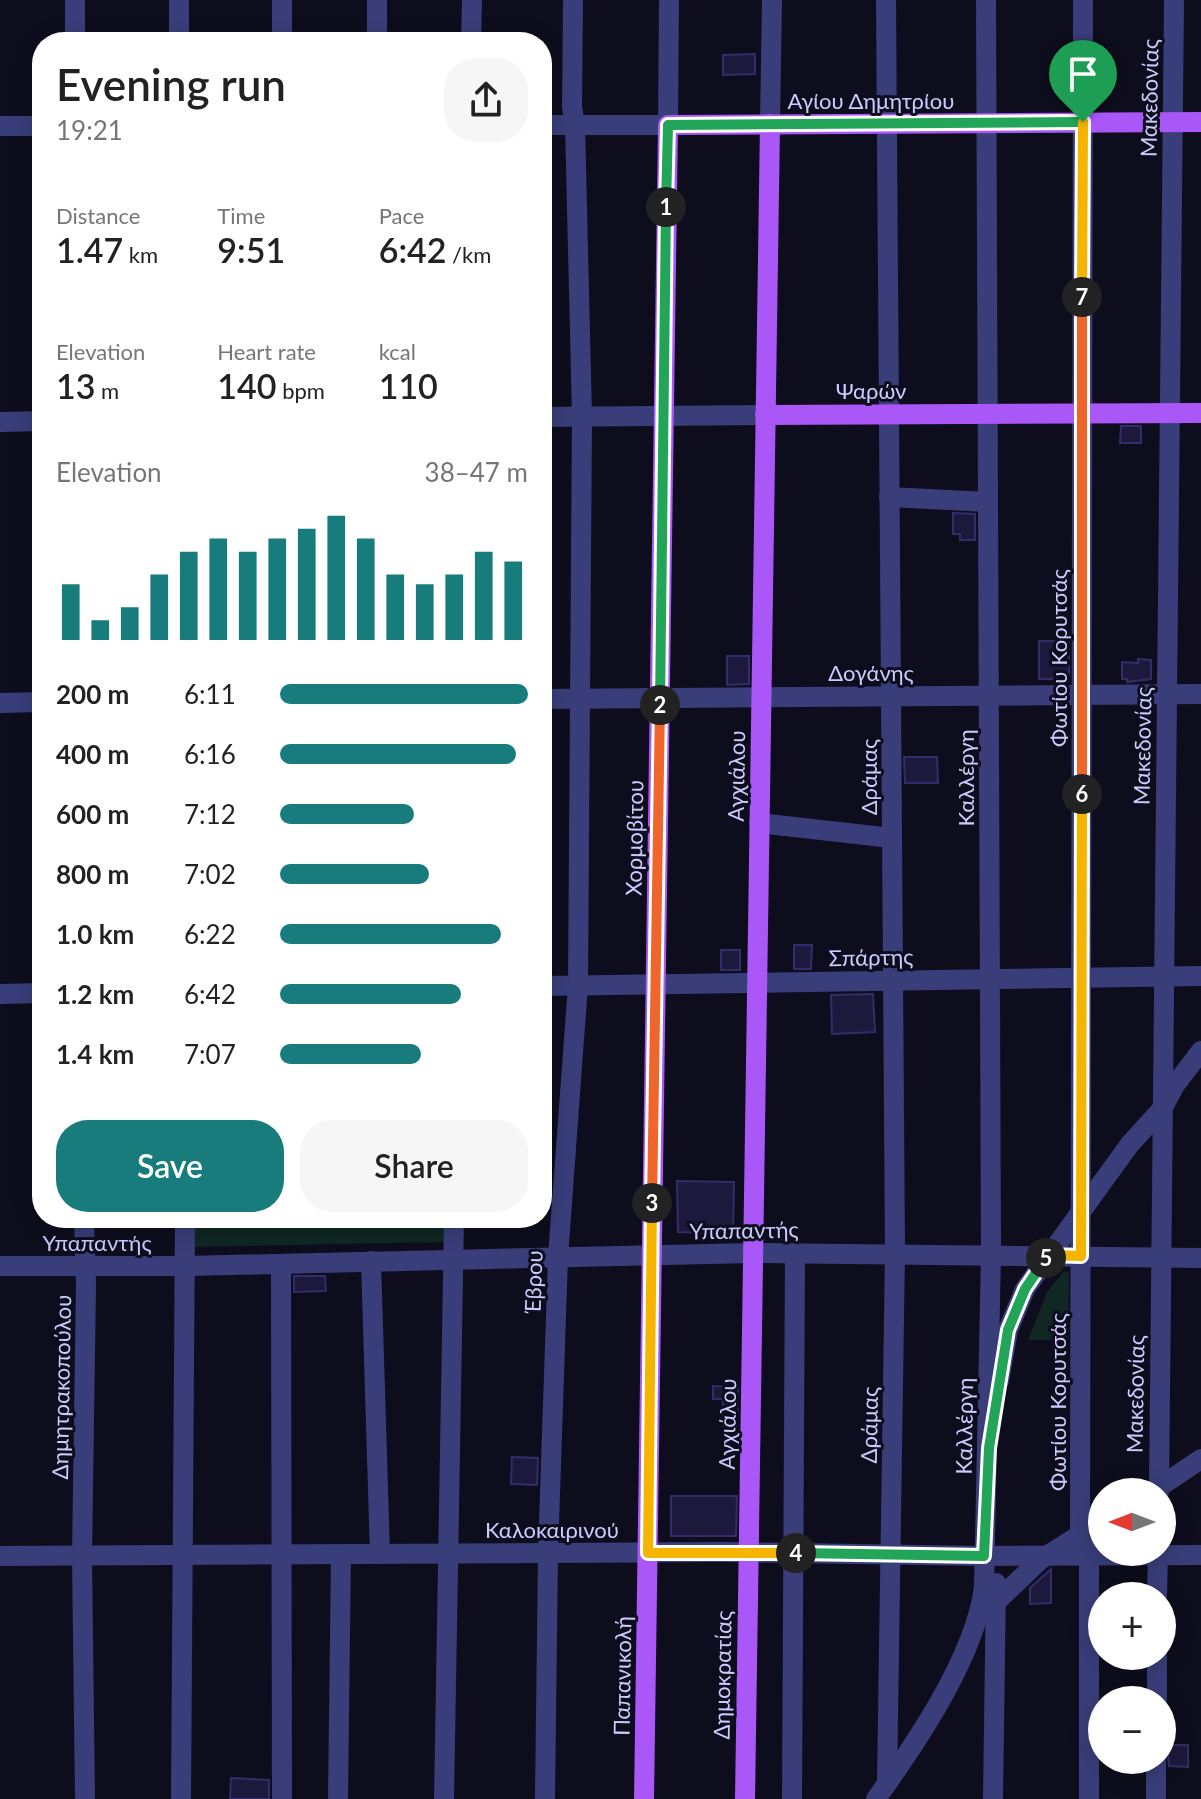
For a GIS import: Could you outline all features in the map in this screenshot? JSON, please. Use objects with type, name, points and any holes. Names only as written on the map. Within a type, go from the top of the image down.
[{"type":"main road","name":"Αγίου Δημητρίου","points":[[668,125],[1201,122]]},
{"type":"main road","name":"Αγχιάλου","points":[[749,1552],[770,124]]},
{"type":"main road","name":"Χορμοβίτου","points":[[648,1553],[668,125]]},
{"type":"main road","name":"Ψαρών","points":[[765,415],[1201,413]]},
{"type":"main road","name":"Δημοκρατίας","points":[[745,1799],[749,1552]]},
{"type":"main road","name":"Παπανικολή","points":[[644,1799],[648,1553]]},
{"type":"street","points":[[75,0],[75,32]]},
{"type":"street","points":[[179,0],[179,32]]},
{"type":"street","points":[[282,0],[282,32]]},
{"type":"street","points":[[377,0],[377,32]]},
{"type":"street","points":[[471,32],[472,0]]},
{"type":"street","name":"Έβρου","points":[[545,1799],[548,1553],[558,1257],[578,985],[582,416],[575,125],[572,107],[573,0]]},
{"type":"street","points":[[668,125],[669,0]]},
{"type":"street","name":"Αγχιάλου","points":[[770,124],[772,0]]},
{"type":"street","name":"Δράμας","points":[[882,1791],[892,1554],[895,1252],[886,0]]},
{"type":"street","name":"Καλλέργη","points":[[986,0],[990,1556]]},
{"type":"street","name":"Φωτίου Κορυτσάς","points":[[1083,0],[1080,1534],[1088,1553]]},
{"type":"street","name":"Μακεδονίας","points":[[1156,1478],[1174,0]]},
{"type":"street","name":"Αγίου Δημητρίου","points":[[552,125],[668,125]]},
{"type":"street","points":[[0,126],[32,126]]},
{"type":"street","name":"Ψαρών","points":[[552,417],[765,415]]},
{"type":"street","points":[[0,422],[32,421]]},
{"type":"street","points":[[889,497],[988,502]]},
{"type":"street","name":"Δογάνης","points":[[552,699],[1201,694]]},
{"type":"street","points":[[0,703],[32,702]]},
{"type":"street","points":[[759,823],[892,838]]},
{"type":"street","name":"Σπάρτης","points":[[552,986],[1201,976]]},
{"type":"street","points":[[0,994],[32,993]]},
{"type":"street","points":[[989,1448],[1008,1330],[1025,1289],[1130,1144],[1162,1109],[1175,1085],[1201,1051]]},
{"type":"street","name":"Δημητρακοπούλου","points":[[84,1228],[82,1556],[85,1799]]},
{"type":"street","points":[[181,1799],[185,1228]]},
{"type":"street","points":[[444,1799],[454,1228]]},
{"type":"street","name":"Υπαπαντής","points":[[0,1266],[185,1266],[452,1258],[895,1252],[1201,1258]]},
{"type":"street","points":[[792,1799],[795,1253]]},
{"type":"street","points":[[371,1261],[380,1554]]},
{"type":"street","points":[[281,1264],[282,1799]]},
{"type":"street","points":[[1174,1478],[1201,1459]]},
{"type":"street","points":[[995,1603],[1047,1555],[1088,1529]]},
{"type":"street","name":"Καλοκαιρινού","points":[[0,1556],[749,1552],[1088,1555]]},
{"type":"street","points":[[338,1799],[341,1554]]},
{"type":"street","name":"Καλοκαιρινού","points":[[1176,1554],[1201,1555]]},
{"type":"street","points":[[990,1556],[995,1603],[993,1799]]},
{"type":"street","points":[[882,1791],[912,1747],[965,1649],[982,1604],[990,1556]]},
{"type":"street","points":[[1089,1566],[1089,1799]]},
{"type":"street","points":[[1156,1774],[1156,1799]]},
{"type":"green space","points":[[193,1228],[446,1228],[445,1242],[194,1247]]},
{"type":"green space","points":[[1064,1271],[1069,1273],[1068,1340],[1028,1340],[1047,1292]]},
{"type":"building","points":[[755,54],[755,74],[723,75],[723,55]]},
{"type":"building","points":[[1121,426],[1141,426],[1141,443],[1120,443]]},
{"type":"building","points":[[953,513],[975,514],[975,540],[960,540],[960,534],[953,534]]},
{"type":"building","points":[[1039,641],[1069,641],[1069,679],[1039,679]]},
{"type":"building","points":[[727,656],[749,656],[749,684],[727,685]]},
{"type":"building","points":[[1138,659],[1151,660],[1151,679],[1127,682],[1127,679],[1122,679],[1122,662],[1138,663]]},
{"type":"building","points":[[904,757],[937,757],[938,783],[905,783]]},
{"type":"building","points":[[794,945],[812,945],[811,969],[794,969]]},
{"type":"building","points":[[721,950],[740,950],[740,970],[721,970]]},
{"type":"building","points":[[873,994],[875,1032],[832,1034],[831,995]]},
{"type":"building","points":[[677,1181],[734,1182],[733,1234],[678,1232]]},
{"type":"building","points":[[294,1276],[325,1276],[326,1291],[294,1292]]},
{"type":"building","points":[[713,1386],[738,1387],[737,1435],[723,1435],[723,1399],[713,1399]]},
{"type":"building","points":[[512,1457],[538,1458],[537,1485],[511,1484]]},
{"type":"building","points":[[671,1496],[737,1496],[736,1536],[671,1536]]},
{"type":"building","points":[[1051,1569],[1051,1603],[1030,1604],[1030,1588]]},
{"type":"building","points":[[1176,1745],[1188,1745],[1188,1767],[1176,1766]]},
{"type":"building","points":[[231,1778],[269,1780],[269,1799],[230,1799]]},
{"type":"route","points":[[1083,122],[1081,1256],[1048,1255],[1025,1289],[1008,1330],[989,1448],[984,1556],[648,1553],[668,125],[1083,122]]}]
